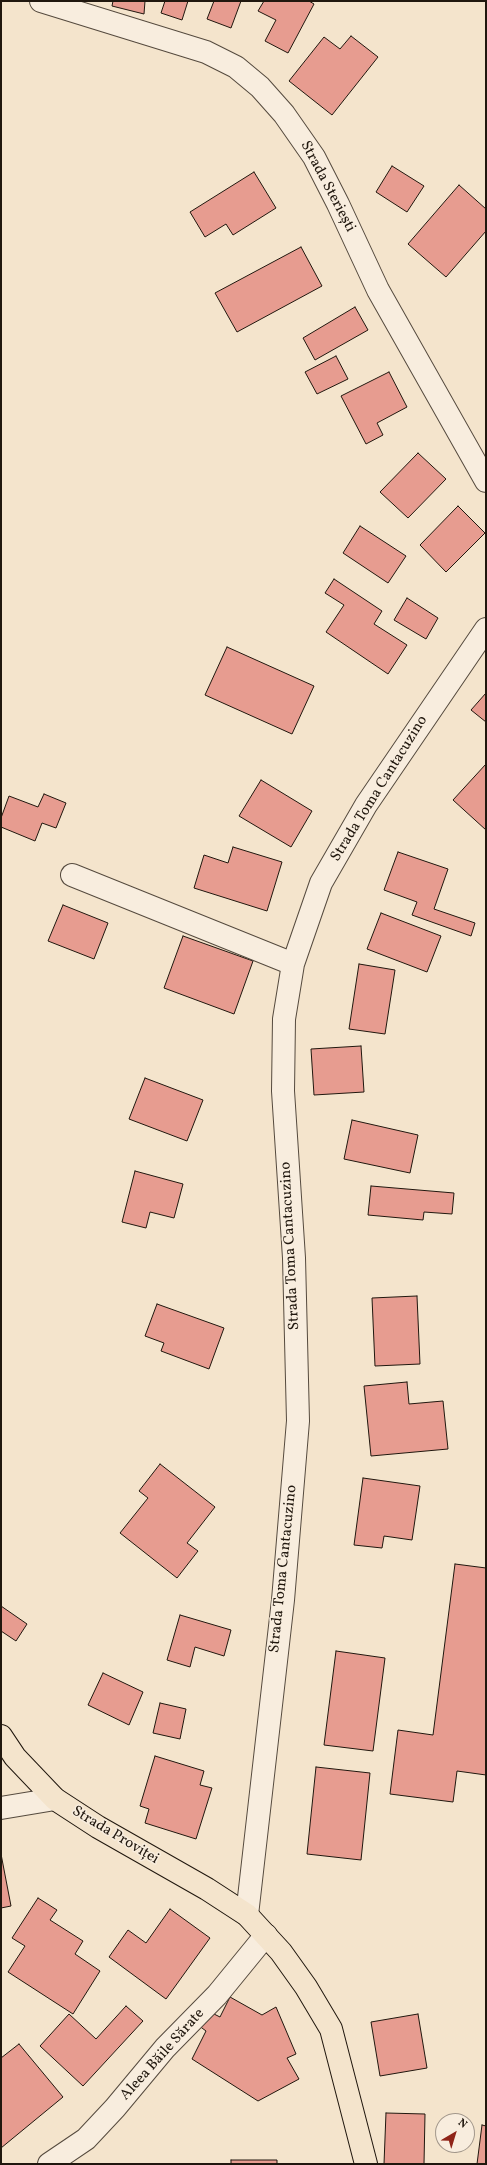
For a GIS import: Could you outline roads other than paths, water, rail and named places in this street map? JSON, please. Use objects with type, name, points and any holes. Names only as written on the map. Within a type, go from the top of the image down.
[{"type":"main road","name":"Strada Proviței","points":[[1,1736],[15,1757],[55,1799],[98,1827],[207,1889],[247,1915],[281,1952],[306,1986],[331,2029],[366,2164]]},
{"type":"street","name":"Strada Steriești","points":[[41,1],[206,52],[236,68],[260,87],[284,114],[314,158],[338,204],[378,290],[486,481]]},
{"type":"street","name":"Strada Toma Cantacuzino","points":[[247,1915],[283,1600],[298,1422],[294,1258],[283,1091],[284,1019],[293,964],[321,883],[366,804],[486,629]]},
{"type":"street","points":[[72,876],[293,964]]},
{"type":"street","points":[[1,1808],[55,1799]]},
{"type":"street","name":"Aleea Băile Sărate","points":[[49,2164],[86,2139],[115,2108],[165,2048],[217,1995],[266,1935]]}]
